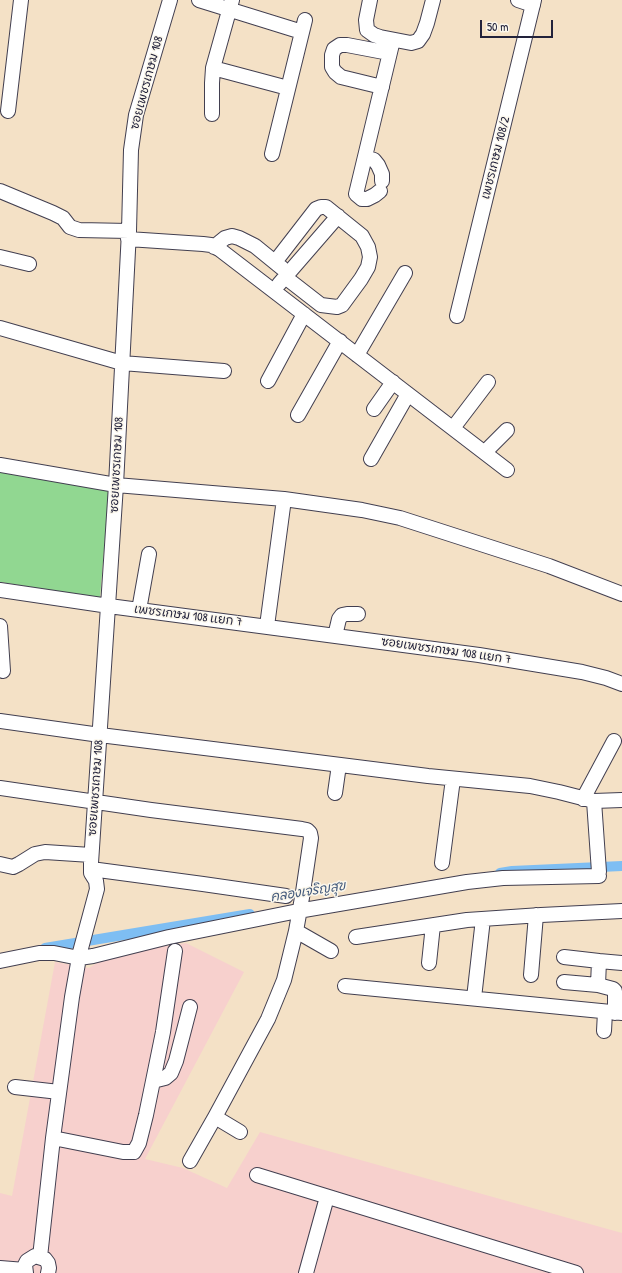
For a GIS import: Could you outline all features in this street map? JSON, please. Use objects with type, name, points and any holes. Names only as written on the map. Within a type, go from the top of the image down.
[{"type":"street","points":[[8,111],[5,85],[21,0]]},
{"type":"street","name":"ซอยเพชรเกษม 108","points":[[40,1256],[53,1138],[72,997],[79,955],[98,889],[96,881],[91,873],[91,869],[116,485],[131,150],[136,115],[170,0]]},
{"type":"street","points":[[199,0],[231,5],[303,26],[272,154]]},
{"type":"street","points":[[370,0],[366,20],[367,30],[374,35],[411,44],[418,41],[427,23],[433,0]]},
{"type":"street","points":[[518,0],[534,3]]},
{"type":"street","name":"เพชรเกษม 108/2","points":[[457,316],[534,3]]},
{"type":"street","points":[[212,114],[213,68],[231,5]]},
{"type":"street","points":[[365,156],[374,160],[382,174],[381,186],[375,195],[367,199],[362,199],[356,194],[392,40]]},
{"type":"street","points":[[382,87],[341,77],[332,67],[332,55],[334,49],[340,45],[389,53]]},
{"type":"street","points":[[213,68],[288,88]]},
{"type":"street","points":[[0,191],[53,213],[63,218],[70,227],[79,230],[203,244],[214,247],[227,254],[507,470]]},
{"type":"street","points":[[214,247],[225,238],[232,236],[255,246],[275,262],[287,275],[321,305],[330,308],[337,308],[342,305],[361,279],[368,267],[370,257],[368,246],[362,236],[326,207],[316,209],[275,262]]},
{"type":"street","points":[[274,290],[338,216]]},
{"type":"street","points":[[0,257],[29,264]]},
{"type":"street","points":[[357,355],[405,273]]},
{"type":"street","points":[[268,381],[304,314]]},
{"type":"street","points":[[0,328],[122,363],[224,371]]},
{"type":"street","points":[[298,416],[340,341]]},
{"type":"street","points":[[374,409],[393,382]]},
{"type":"street","points":[[453,428],[488,382]]},
{"type":"street","points":[[371,459],[408,394]]},
{"type":"street","points":[[484,452],[507,430]]},
{"type":"street","points":[[0,465],[116,485],[284,499],[362,510],[400,518],[549,566],[622,594]]},
{"type":"street","points":[[267,626],[284,499]]},
{"type":"street","points":[[139,610],[149,554]]},
{"type":"street","name":"เพชรเกษม 108 แยก 7","points":[[0,590],[109,606],[267,626]]},
{"type":"street","points":[[334,636],[339,619],[342,616],[347,614],[358,614]]},
{"type":"street","points":[[0,626],[3,671]]},
{"type":"street","name":"ซอยเพชรเกษม 108 แยก 7","points":[[267,626],[479,655],[561,668],[606,678],[622,684]]},
{"type":"street","points":[[0,721],[100,736],[339,765],[530,786],[589,800],[622,800]]},
{"type":"street","points":[[0,961],[39,953],[79,955],[109,952],[169,937],[299,909],[467,882],[599,869],[589,800],[614,741]]},
{"type":"street","points":[[335,793],[339,765]]},
{"type":"street","points":[[442,863],[453,778]]},
{"type":"street","points":[[0,788],[307,830],[310,833],[311,838],[303,892],[284,980],[268,1019],[190,1160]]},
{"type":"street","points":[[0,864],[13,867],[35,854],[45,852],[92,854]]},
{"type":"street","points":[[91,869],[286,896]]},
{"type":"street","points":[[356,937],[483,919],[622,911]]},
{"type":"street","points":[[531,975],[536,915]]},
{"type":"street","points":[[474,998],[483,919]]},
{"type":"street","points":[[429,963],[433,925]]},
{"type":"street","points":[[296,930],[331,951]]},
{"type":"street","points":[[53,1138],[123,1152],[134,1152],[139,1143],[163,1032],[175,951]]},
{"type":"street","points":[[564,957],[622,963]]},
{"type":"street","points":[[598,985],[599,961]]},
{"type":"street","points":[[564,982],[598,985],[613,989],[615,991],[614,1013],[604,1031]]},
{"type":"street","points":[[345,986],[614,1013]]},
{"type":"street","points":[[153,1081],[165,1078],[171,1073],[176,1061],[190,1007]]},
{"type":"street","points":[[15,1087],[59,1092]]},
{"type":"street","points":[[215,1117],[240,1132]]},
{"type":"street","points":[[257,1175],[576,1273]]},
{"type":"street","points":[[306,1273],[327,1197]]},
{"type":"street","points":[[0,1268],[25,1272],[25,1265],[27,1261],[36,1256],[40,1256],[48,1263],[48,1273]]},
{"type":"shaded area","points":[[186,943],[244,972],[145,1159],[183,1168],[227,1188],[260,1132],[622,1233],[622,1273],[0,1273],[0,1193],[12,1196],[55,962],[89,968],[111,954]]},
{"type":"green space","points":[[0,470],[109,489],[100,598],[0,582]]},
{"type":"waterway","name":"คลองเจริญสุข","points":[[500,873],[512,871],[622,866]]},
{"type":"waterway","name":"คลองเจริญสุข","points":[[45,948],[250,914]]}]
